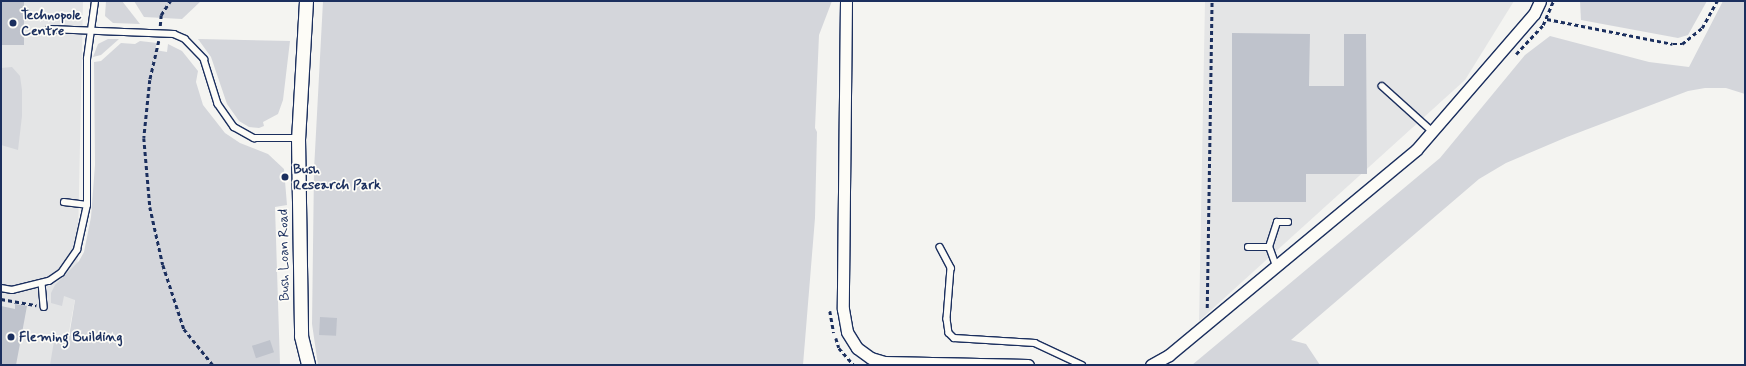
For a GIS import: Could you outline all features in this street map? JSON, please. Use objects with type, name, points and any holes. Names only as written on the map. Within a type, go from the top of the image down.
[{"type":"street","name":"Bush Loan Road","points":[[306,1],[298,138],[301,336],[308,365]]},
{"type":"street","points":[[846,1],[843,309],[847,332],[857,348],[871,358],[884,362],[1028,365]]},
{"type":"street","points":[[1151,365],[1170,355],[1211,319],[1416,150],[1530,19],[1540,1]]},
{"type":"lane","points":[[1,288],[12,290],[42,283],[60,273],[77,250],[87,205],[89,32],[95,1]]},
{"type":"lane","points":[[49,29],[89,32],[160,32],[185,39],[196,48],[204,59],[218,104],[234,127],[254,138],[298,138]]},
{"type":"lane","points":[[1382,86],[1433,132]]},
{"type":"lane","points":[[64,202],[87,205]]},
{"type":"lane","points":[[1276,266],[1269,247],[1277,222],[1288,222]]},
{"type":"lane","points":[[940,247],[951,268],[947,319],[949,333],[954,338],[1035,343],[1082,365]]},
{"type":"lane","points":[[1248,247],[1269,247]]},
{"type":"lane","points":[[42,283],[44,307]]},
{"type":"path","points":[[170,1],[161,15],[160,32],[150,80],[144,138],[150,207],[163,265],[184,329],[213,365]]},
{"type":"path","points":[[1547,19],[1673,44],[1682,44],[1702,28],[1716,1]]},
{"type":"path","points":[[1211,319],[1207,313],[1212,2]]},
{"type":"path","points":[[1,299],[44,307]]},
{"type":"shaded area","points":[[1,1],[83,1],[77,288],[63,365],[1,365]]},
{"type":"shaded area","points":[[106,1],[122,1],[140,24],[113,23],[105,16]]},
{"type":"shaded area","points":[[134,1],[201,1],[182,19],[144,17]]},
{"type":"shaded area","points":[[323,1],[832,1],[819,35],[815,128],[817,132],[815,218],[803,365],[318,365],[312,324],[314,170]]},
{"type":"shaded area","points":[[1205,1],[1514,1],[1465,80],[1199,321]]},
{"type":"shaded area","points":[[1580,1],[1707,1],[1688,35],[1678,38],[1581,20]]},
{"type":"shaded area","points":[[1723,1],[1745,1],[1745,94],[1726,88],[1705,88],[1688,91],[1567,137],[1506,163],[1479,179],[1291,340],[1306,344],[1320,365],[1192,365],[1440,158],[1525,55],[1550,36],[1649,62],[1689,67]]},
{"type":"shaded area","points":[[108,39],[119,39],[101,55],[93,57],[98,44]]},
{"type":"shaded area","points":[[198,39],[290,41],[283,100],[278,114],[263,122],[264,126],[259,128],[249,127],[239,121],[227,104],[211,57]]},
{"type":"shaded area","points":[[140,41],[157,43],[155,50],[167,52],[168,44],[182,51],[198,71],[196,82],[203,105],[225,133],[240,143],[268,154],[284,169],[287,205],[275,207],[280,365],[50,365],[54,341],[68,343],[75,300],[64,296],[62,306],[51,303],[51,293],[55,285],[79,261],[84,252],[91,217],[95,165],[94,62],[101,61],[121,43],[135,44]]},
{"type":"shaded area","points":[[12,67],[20,76],[22,90],[22,116],[18,150],[1,145],[1,68]]},
{"type":"building","name":"Technopole Centre","points":[[1,1],[24,1],[24,45],[1,45]]},
{"type":"building","points":[[1232,33],[1310,34],[1309,86],[1344,86],[1344,34],[1366,34],[1367,174],[1306,174],[1306,202],[1232,202]]},
{"type":"building","name":"Fleming Building","points":[[15,304],[27,306],[16,365],[1,365],[1,306],[15,309]]},
{"type":"building","points":[[320,317],[337,318],[336,336],[319,335]]},
{"type":"building","points":[[270,340],[274,352],[256,358],[252,346]]},
{"type":"place","name":"Technopole Centre","points":[[13,23]]},
{"type":"place","name":"Bush Research Park","points":[[285,177]]},
{"type":"place","name":"Fleming Building","points":[[11,337]]}]
